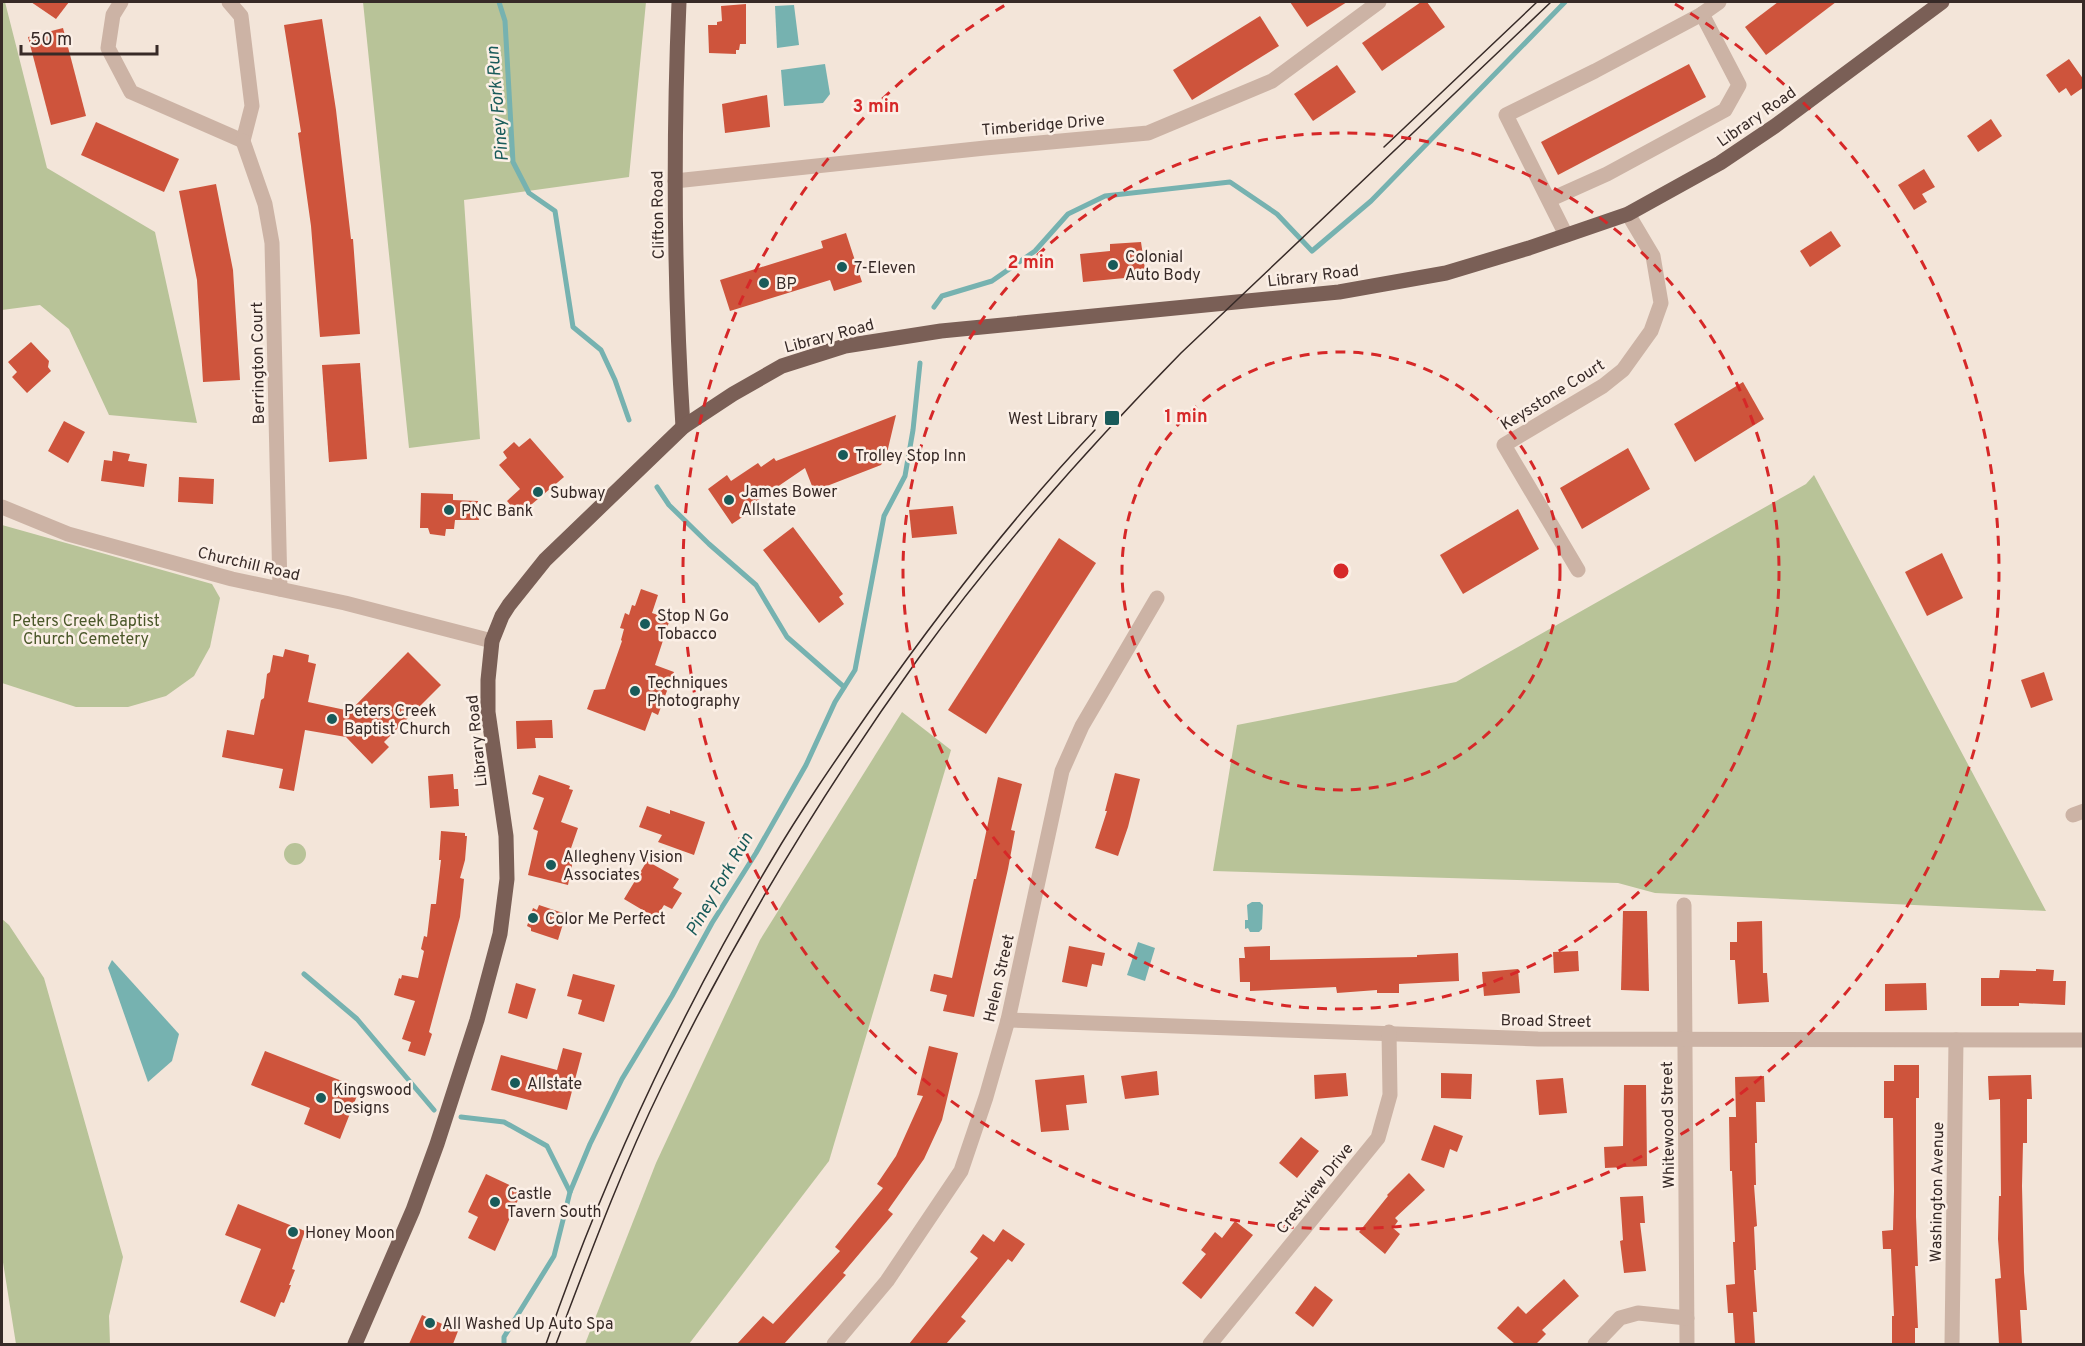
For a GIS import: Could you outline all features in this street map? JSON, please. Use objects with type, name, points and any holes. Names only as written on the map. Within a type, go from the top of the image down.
[{"type":"main road","name":"Clifton Road","points":[[679,2],[675,181],[676,268],[683,428]]},
{"type":"main road","name":"Library Road","points":[[355,1344],[413,1210],[437,1144],[477,1020],[500,934],[507,879],[506,836],[488,712],[492,641],[502,616],[538,569],[683,428],[782,366],[845,346],[897,336],[941,331],[1339,292],[1446,273],[1566,235],[1628,213],[1730,157],[1942,2]]},
{"type":"street","points":[[121,2],[113,15],[108,48],[131,92],[243,141],[252,106],[241,16],[229,2]]},
{"type":"street","name":"Timberidge Drive","points":[[675,181],[1148,133],[1272,81],[1379,2]]},
{"type":"street","points":[[1566,235],[1506,115],[1595,71],[1702,14],[1719,2]]},
{"type":"street","points":[[1549,200],[1607,174],[1725,110],[1739,85],[1702,14]]},
{"type":"street","name":"Berrington Court","points":[[243,141],[265,204],[272,243],[280,589]]},
{"type":"street","name":"Keysstone Court","points":[[1578,570],[1504,445],[1603,386],[1623,370],[1652,332],[1661,303],[1653,256],[1628,213]]},
{"type":"street","name":"Churchill Road","points":[[2,507],[68,534],[232,579],[345,603],[492,641]]},
{"type":"street","name":"Helen Street","points":[[834,1344],[887,1281],[961,1171],[986,1097],[1008,1020],[1062,771],[1082,726],[1156,598]]},
{"type":"street","name":"Whitewood Street","points":[[1684,905],[1687,1344]]},
{"type":"street","name":"Broad Street","points":[[1008,1020],[1538,1039],[2084,1040]]},
{"type":"street","name":"Crestview Drive","points":[[1210,1344],[1378,1138],[1390,1095],[1389,1032]]},
{"type":"street","name":"Washington Avenue","points":[[1952,1344],[1956,1040]]},
{"type":"street","points":[[1595,1344],[1620,1318],[1638,1313],[1687,1317]]},
{"type":"green space","points":[[2,2],[5,2],[47,168],[155,232],[197,423],[109,415],[69,329],[40,305],[2,310]]},
{"type":"green space","points":[[363,2],[646,2],[629,177],[464,200],[480,439],[409,448]]},
{"type":"green space","points":[[1814,475],[2046,911],[1655,893],[1618,883],[1213,871],[1237,725],[1456,682],[1806,484]]},
{"type":"green space","name":"Peters Creek Baptist Church Cemetery","points":[[2,525],[212,584],[220,598],[210,647],[194,676],[166,696],[128,707],[76,707],[2,683]]},
{"type":"green space","points":[[902,712],[951,750],[829,1161],[689,1344],[585,1344],[656,1163],[760,940]]},
{"type":"green space","points":[[295,843],[303,846],[306,854],[303,862],[295,865],[287,862],[284,854],[287,846]]},
{"type":"green space","points":[[2,919],[9,925],[44,978],[123,1257],[109,1316],[110,1344],[16,1344],[2,1256]]},
{"type":"water","points":[[794,5],[799,45],[777,48],[775,6]]},
{"type":"water","points":[[825,64],[830,94],[823,103],[784,106],[781,70]]},
{"type":"water","points":[[1260,902],[1263,905],[1262,929],[1259,932],[1250,932],[1248,928],[1245,929],[1245,920],[1248,920],[1247,905]]},
{"type":"water","points":[[1138,942],[1155,948],[1145,981],[1127,975]]},
{"type":"water","points":[[112,960],[179,1034],[172,1061],[148,1082],[108,968]]},
{"type":"building","points":[[31,2],[69,2],[56,19]]},
{"type":"building","points":[[1290,2],[1347,2],[1307,27]]},
{"type":"building","points":[[1421,2],[1427,2],[1445,27],[1382,71],[1362,43]]},
{"type":"building","points":[[1778,2],[1836,2],[1766,55],[1745,27]]},
{"type":"building","points":[[746,4],[746,44],[740,44],[736,54],[709,53],[708,25],[717,25],[717,22],[722,21],[721,6]]},
{"type":"building","points":[[1260,16],[1279,46],[1192,100],[1173,70]]},
{"type":"building","points":[[322,19],[336,110],[351,239],[353,239],[360,334],[320,337],[311,226],[298,133],[301,132],[284,25]]},
{"type":"building","points":[[63,28],[86,116],[51,125],[28,37]]},
{"type":"building","points":[[2069,59],[2084,80],[2084,87],[2071,96],[2066,88],[2059,93],[2046,75]]},
{"type":"building","points":[[1689,64],[1706,97],[1558,175],[1541,142]]},
{"type":"building","points":[[1337,65],[1356,92],[1313,121],[1294,94]]},
{"type":"building","points":[[767,95],[770,127],[725,133],[722,104]]},
{"type":"building","points":[[1991,119],[2002,136],[1978,152],[1967,136]]},
{"type":"building","points":[[96,122],[179,159],[164,192],[81,155]]},
{"type":"building","points":[[1924,169],[1935,187],[1922,194],[1927,202],[1914,210],[1898,185]]},
{"type":"building","points":[[216,184],[233,270],[240,380],[203,382],[197,280],[179,191]]},
{"type":"building","points":[[1831,231],[1841,246],[1810,267],[1800,251]]},
{"type":"building","points":[[846,233],[862,282],[834,291],[830,280],[730,311],[720,280],[823,248],[821,241]]},
{"type":"building","name":"Colonial Auto Body","points":[[1141,242],[1146,276],[1083,282],[1080,254],[1110,251],[1110,244]]},
{"type":"building","points":[[31,342],[49,361],[48,367],[51,371],[27,393],[12,377],[17,372],[8,362]]},
{"type":"building","points":[[360,363],[367,459],[329,462],[322,365]]},
{"type":"building","points":[[1743,382],[1764,419],[1695,462],[1674,424]]},
{"type":"building","points":[[896,415],[886,457],[881,465],[814,491],[805,468],[755,502],[757,507],[732,524],[708,489],[727,475],[731,481],[758,463],[761,467],[774,458],[776,461]]},
{"type":"building","points":[[64,421],[85,432],[68,463],[48,451]]},
{"type":"building","points":[[530,438],[564,477],[519,515],[507,501],[520,489],[499,465],[507,458],[503,452],[514,442],[519,447]]},
{"type":"building","points":[[1628,448],[1650,489],[1582,529],[1560,488]]},
{"type":"building","points":[[113,451],[130,454],[128,461],[147,464],[144,487],[101,481],[104,460],[112,461]]},
{"type":"building","points":[[179,477],[214,479],[213,504],[178,502]]},
{"type":"building","name":"PNC Bank","points":[[421,493],[453,494],[453,500],[478,501],[479,520],[455,520],[454,529],[446,529],[445,536],[430,534],[428,528],[420,528]]},
{"type":"building","points":[[953,506],[957,534],[912,538],[909,510]]},
{"type":"building","points":[[1518,509],[1539,549],[1463,594],[1440,555]]},
{"type":"building","points":[[793,527],[843,594],[839,597],[844,604],[819,623],[763,550]]},
{"type":"building","points":[[1059,538],[1096,563],[986,734],[948,710]]},
{"type":"building","points":[[1942,553],[1963,598],[1927,616],[1905,572]]},
{"type":"building","name":"Techniques Photography","points":[[641,589],[658,595],[652,613],[670,619],[655,665],[674,672],[658,715],[652,712],[645,731],[587,709],[594,690],[605,689],[622,641],[624,629],[620,628],[625,613],[629,615],[632,605],[635,606]]},
{"type":"building","name":"Peters Creek Baptist Church","points":[[285,649],[309,655],[308,662],[316,664],[308,702],[350,711],[408,652],[441,685],[384,742],[389,747],[372,764],[346,737],[305,730],[294,791],[279,788],[283,769],[222,757],[227,730],[254,735],[273,655],[283,657]]},
{"type":"building","points":[[2044,672],[2053,700],[2031,708],[2021,680]]},
{"type":"building","points":[[552,720],[553,738],[535,738],[536,748],[517,749],[516,721]]},
{"type":"building","points":[[1115,773],[1140,779],[1118,856],[1095,848],[1107,811],[1105,811]]},
{"type":"building","points":[[453,774],[454,789],[458,789],[459,806],[430,808],[428,776]]},
{"type":"building","points":[[539,775],[570,786],[569,789],[573,790],[561,822],[578,828],[569,854],[574,855],[568,885],[528,875],[538,831],[533,829],[544,798],[532,794]]},
{"type":"building","points":[[998,777],[1022,784],[1011,830],[1015,831],[1008,869],[974,1017],[943,1011],[947,995],[930,991],[934,974],[952,978]]},
{"type":"building","points":[[647,806],[670,814],[670,810],[705,822],[694,855],[658,842],[662,835],[639,827]]},
{"type":"building","points":[[441,831],[465,833],[467,836],[465,860],[460,878],[464,879],[460,917],[429,1032],[432,1034],[425,1056],[408,1051],[411,1042],[402,1039],[415,1001],[394,995],[402,975],[418,978],[424,951],[421,949],[424,936],[427,937],[431,904],[436,904],[441,860],[439,860]]},
{"type":"building","points":[[647,861],[679,879],[673,888],[682,893],[672,909],[664,905],[656,918],[624,899]]},
{"type":"building","points":[[539,905],[566,914],[558,940],[531,931],[531,928],[527,926],[533,908],[537,910]]},
{"type":"building","points":[[1623,911],[1647,911],[1649,991],[1621,990]]},
{"type":"building","points":[[1762,921],[1763,973],[1767,973],[1769,1002],[1738,1004],[1735,960],[1730,960],[1730,942],[1737,942],[1737,922]]},
{"type":"building","points":[[1069,946],[1105,953],[1102,966],[1092,964],[1087,987],[1062,982]]},
{"type":"building","points":[[1270,946],[1270,960],[1417,957],[1417,955],[1458,953],[1459,981],[1399,984],[1399,993],[1377,993],[1377,990],[1337,993],[1336,987],[1250,991],[1250,982],[1240,982],[1239,958],[1245,958],[1244,947]]},
{"type":"building","points":[[1578,951],[1579,971],[1554,973],[1553,952]]},
{"type":"building","points":[[1518,969],[1520,993],[1484,996],[1482,972]]},
{"type":"building","points":[[2036,969],[2054,970],[2053,981],[2066,981],[2065,1005],[2019,1003],[2019,1006],[1981,1006],[1981,978],[1999,978],[2000,970],[2036,971]]},
{"type":"building","points":[[573,974],[615,985],[604,1022],[578,1014],[582,1000],[567,996]]},
{"type":"building","points":[[516,983],[536,989],[527,1019],[508,1013]]},
{"type":"building","points":[[1926,983],[1927,1010],[1885,1011],[1885,984]]},
{"type":"building","points":[[929,1046],[958,1053],[942,1120],[924,1159],[888,1210],[893,1214],[843,1273],[846,1275],[784,1344],[737,1344],[763,1316],[773,1324],[840,1251],[835,1247],[883,1188],[877,1184],[896,1156],[923,1096],[917,1095]]},
{"type":"building","points":[[563,1048],[582,1053],[567,1110],[491,1090],[501,1055],[557,1070]]},
{"type":"building","name":"Kingswood Designs","points":[[265,1051],[360,1088],[340,1139],[304,1124],[310,1108],[251,1085]]},
{"type":"building","points":[[1894,1065],[1919,1065],[1919,1098],[1916,1098],[1918,1266],[1915,1266],[1918,1328],[1915,1328],[1915,1344],[1892,1344],[1892,1316],[1894,1316],[1891,1249],[1883,1249],[1882,1231],[1893,1230],[1894,1191],[1893,1118],[1884,1118],[1884,1081],[1894,1081]]},
{"type":"building","points":[[1157,1071],[1159,1095],[1125,1099],[1121,1076]]},
{"type":"building","points":[[1346,1073],[1348,1096],[1315,1099],[1314,1075]]},
{"type":"building","points":[[1441,1073],[1472,1074],[1471,1099],[1441,1098]]},
{"type":"building","points":[[1084,1075],[1087,1103],[1066,1105],[1069,1130],[1041,1132],[1035,1080]]},
{"type":"building","points":[[2031,1075],[2032,1099],[2027,1099],[2027,1143],[2023,1143],[2022,1186],[2027,1310],[2020,1310],[2022,1344],[1999,1344],[1995,1279],[2001,1278],[1998,1239],[1999,1196],[2001,1196],[2000,1099],[1989,1100],[1988,1076]]},
{"type":"building","points":[[1764,1076],[1765,1102],[1756,1102],[1756,1185],[1754,1185],[1757,1226],[1754,1227],[1756,1270],[1754,1270],[1757,1312],[1753,1312],[1755,1344],[1735,1344],[1733,1313],[1728,1313],[1726,1285],[1735,1284],[1729,1117],[1736,1117],[1735,1077]]},
{"type":"building","points":[[1563,1078],[1567,1113],[1539,1115],[1536,1080]]},
{"type":"building","points":[[1624,1085],[1646,1085],[1647,1166],[1605,1168],[1604,1147],[1623,1146]]},
{"type":"building","points":[[1434,1125],[1463,1136],[1457,1152],[1450,1149],[1444,1168],[1421,1160]]},
{"type":"building","points":[[1301,1137],[1319,1151],[1297,1178],[1279,1163]]},
{"type":"building","points":[[1409,1173],[1425,1190],[1395,1218],[1398,1221],[1393,1228],[1400,1234],[1385,1254],[1359,1232],[1387,1195]]},
{"type":"building","name":"Castle Tavern South","points":[[486,1174],[522,1191],[495,1251],[468,1238],[478,1217],[468,1212]]},
{"type":"building","points":[[1643,1196],[1645,1223],[1640,1223],[1646,1271],[1624,1273],[1620,1241],[1623,1240],[1620,1197]]},
{"type":"building","points":[[238,1204],[305,1231],[292,1269],[295,1270],[289,1285],[291,1285],[275,1317],[240,1302],[261,1249],[225,1235]]},
{"type":"building","points":[[1235,1221],[1253,1235],[1201,1299],[1182,1283],[1206,1254],[1201,1250],[1215,1232],[1222,1238]]},
{"type":"building","points":[[1003,1229],[1025,1244],[1012,1262],[1008,1259],[961,1317],[966,1321],[946,1344],[909,1344],[978,1258],[970,1252],[983,1234],[994,1242]]},
{"type":"building","points":[[1564,1279],[1579,1296],[1542,1330],[1546,1334],[1536,1344],[1515,1344],[1497,1328],[1518,1306],[1526,1314]]},
{"type":"building","points":[[1315,1286],[1333,1300],[1313,1327],[1295,1313]]},
{"type":"building","name":"All Washed Up Auto Spa","points":[[422,1315],[458,1331],[453,1344],[409,1344]]},
{"type":"waterway","name":"Piney Fork Run","points":[[499,2],[505,21],[513,162],[529,193],[555,211],[573,327],[601,350],[615,380],[629,420]]},
{"type":"waterway","points":[[934,307],[942,296],[992,281],[1035,251],[1068,214],[1105,196],[1230,182],[1277,214],[1312,251],[1371,201],[1565,2]]},
{"type":"waterway","name":"Piney Fork Run","points":[[504,1344],[504,1337],[554,1256],[570,1192],[590,1144],[622,1079],[672,996],[712,923],[756,853],[806,765],[835,702],[855,670],[884,516],[905,476],[913,430],[920,363]]},
{"type":"waterway","name":"Piney Fork Run","points":[[657,487],[669,505],[756,585],[787,637],[844,687]]},
{"type":"waterway","points":[[304,974],[357,1019],[434,1110]]},
{"type":"waterway","points":[[461,1117],[504,1122],[547,1146],[570,1192]]},
{"type":"tram line","points":[[1384,147],[1537,2]]},
{"type":"tram line","points":[[556,1344],[633,1150],[662,1086],[719,975],[781,867],[847,762],[948,618],[1077,463],[1181,353],[1551,2]]},
{"type":"tram line","points":[[546,1344],[593,1219],[646,1097],[706,977],[782,842],[869,712],[949,603],[1034,497],[1095,430]]},
{"type":"place","name":"Colonial Auto Body","points":[[1113,265]]},
{"type":"place","name":"7-Eleven","points":[[842,267]]},
{"type":"place","name":"BP","points":[[764,283]]},
{"type":"place","name":"West Library","points":[[1112,418]]},
{"type":"place","name":"Trolley Stop Inn","points":[[843,455]]},
{"type":"place","name":"Subway","points":[[538,492]]},
{"type":"place","name":"James Bower Allstate","points":[[729,500]]},
{"type":"place","name":"PNC Bank","points":[[449,510]]},
{"type":"place","name":"Stop N Go Tobacco","points":[[645,624]]},
{"type":"place","name":"Techniques Photography","points":[[635,691]]},
{"type":"place","name":"Peters Creek Baptist Church","points":[[332,719]]},
{"type":"place","name":"Allegheny Vision Associates","points":[[551,865]]},
{"type":"place","name":"Color Me Perfect","points":[[533,918]]},
{"type":"place","name":"Allstate","points":[[515,1083]]},
{"type":"place","name":"Kingswood Designs","points":[[321,1098]]},
{"type":"place","name":"Castle Tavern South","points":[[495,1202]]},
{"type":"place","name":"Honey Moon","points":[[293,1232]]},
{"type":"place","name":"All Washed Up Auto Spa","points":[[430,1323]]}]
